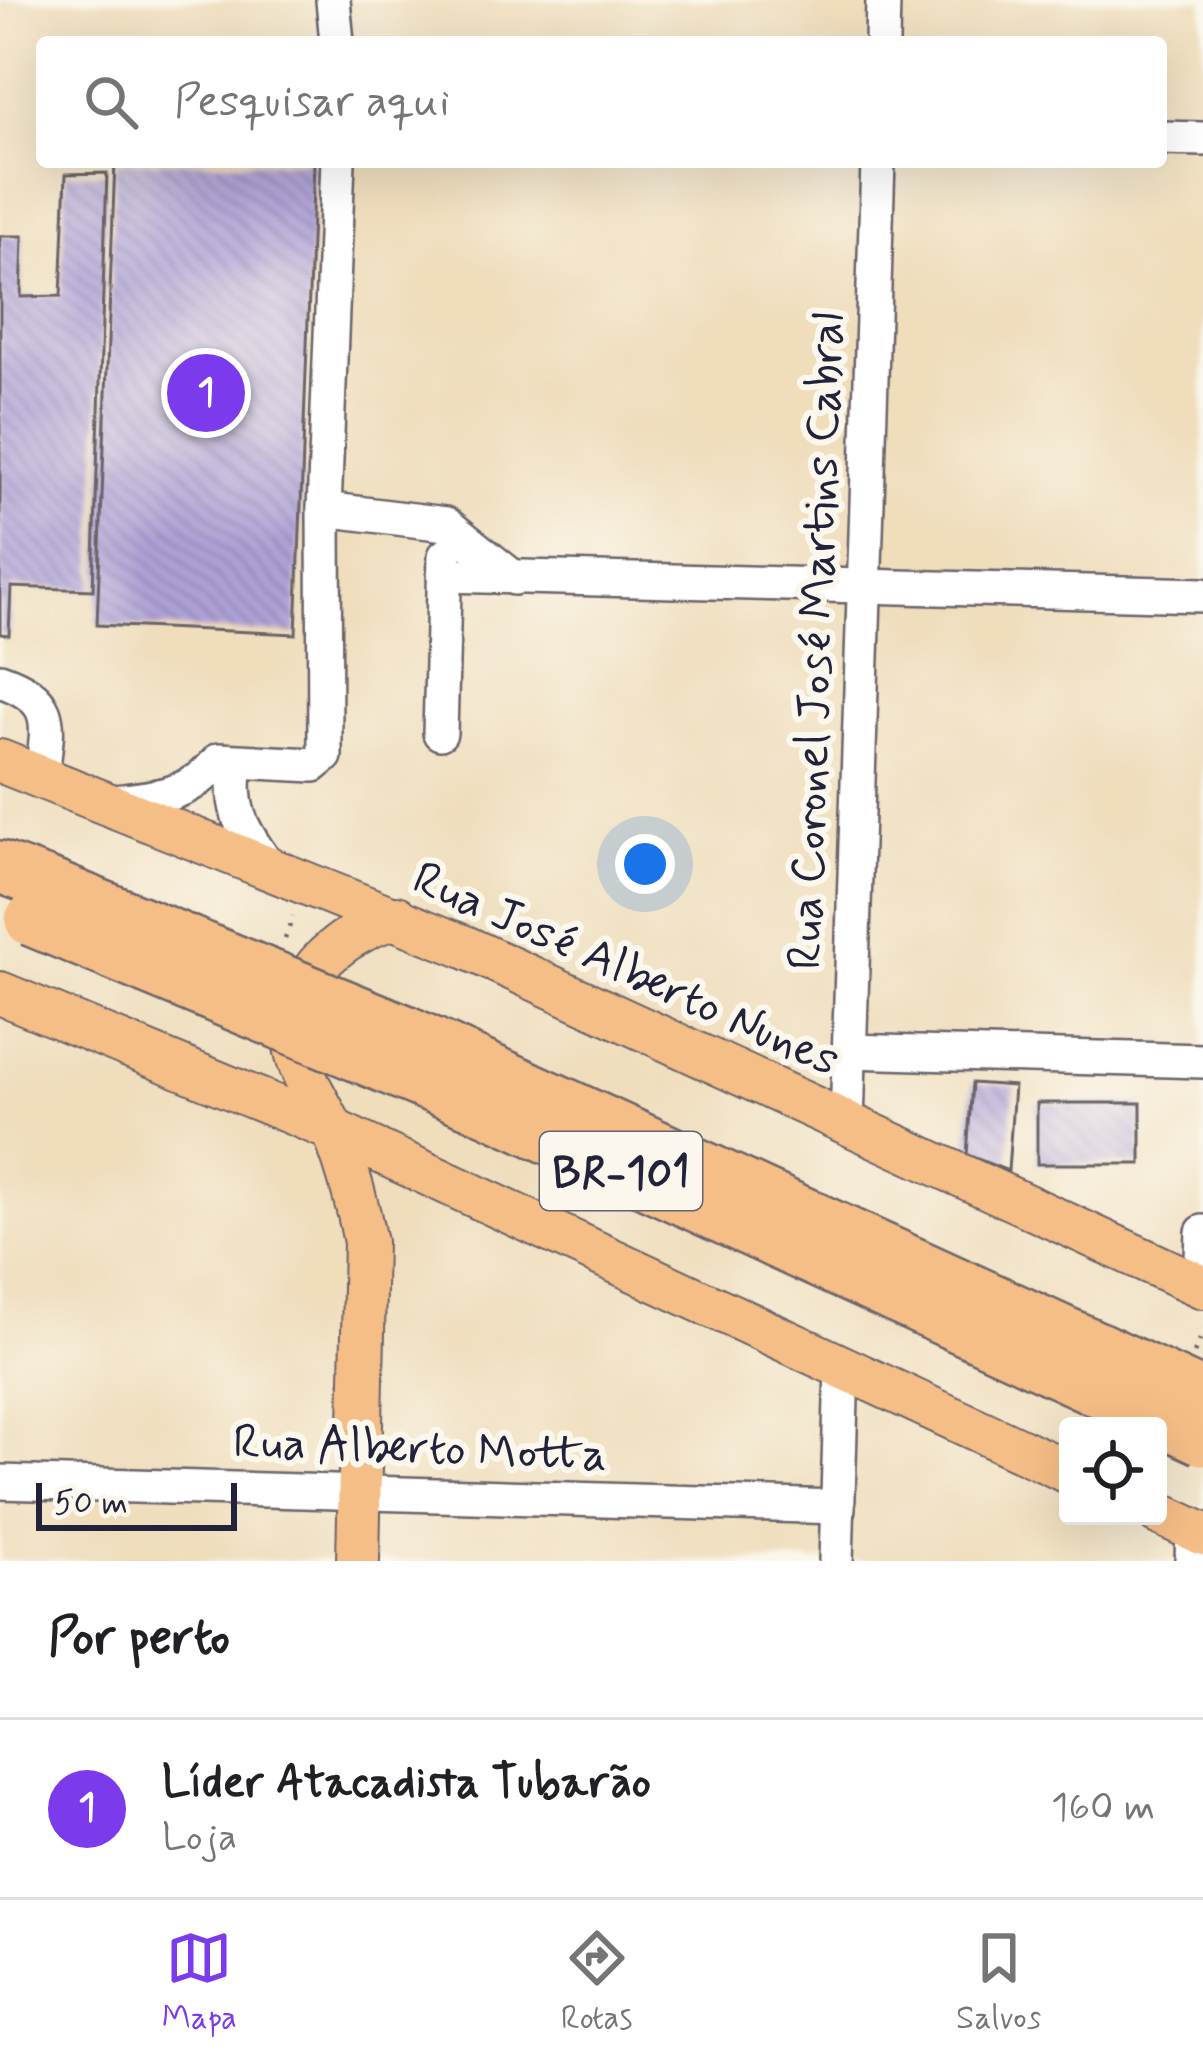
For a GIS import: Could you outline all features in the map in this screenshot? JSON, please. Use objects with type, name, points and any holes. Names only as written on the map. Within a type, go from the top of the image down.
[{"type":"highway","name":"BR-101","points":[[19,895],[403,1030],[1203,1396]]},
{"type":"highway","name":"BR-101","points":[[19,895],[1203,1438]]},
{"type":"main road","name":"Rua José Alberto Nunes","points":[[0,760],[396,917],[1202,1287]]},
{"type":"main road","points":[[358,1561],[365,1242],[333,1130],[305,1081],[294,1045],[296,1006],[330,947],[364,926],[396,917]]},
{"type":"main road","points":[[0,993],[333,1130],[1059,1468]]},
{"type":"street","points":[[333,0],[336,36]]},
{"type":"street","points":[[882,36],[884,0]]},
{"type":"street","points":[[1167,138],[1203,140]]},
{"type":"street","points":[[114,802],[174,795],[227,762],[314,765],[325,756],[324,509],[338,168]]},
{"type":"street","name":"Rua Coronel José Martins Cabral","points":[[847,1123],[878,168]]},
{"type":"street","points":[[324,509],[446,524],[514,578]]},
{"type":"street","points":[[440,733],[446,524]]},
{"type":"street","points":[[444,575],[1203,596]]},
{"type":"street","points":[[0,680],[31,691],[49,720],[42,775]]},
{"type":"street","points":[[227,762],[239,825],[267,864]]},
{"type":"street","points":[[849,1051],[1203,1061]]},
{"type":"street","points":[[1202,1287],[1203,1232]]},
{"type":"street","points":[[836,1561],[842,1367]]},
{"type":"street","name":"Rua Alberto Motta","points":[[0,1482],[838,1507]]},
{"type":"building","points":[[115,168],[314,168],[296,634],[97,625]]},
{"type":"building","points":[[107,173],[93,590],[11,587],[9,635],[0,634],[0,236],[23,236],[21,297],[61,296],[66,174]]},
{"type":"building","points":[[972,1083],[1014,1086],[1008,1171],[967,1155]]},
{"type":"building","points":[[1037,1103],[1141,1103],[1141,1164],[1037,1164]]},
{"type":"place","name":"Líder Atacadista Tubarão","points":[[206,393]]}]
